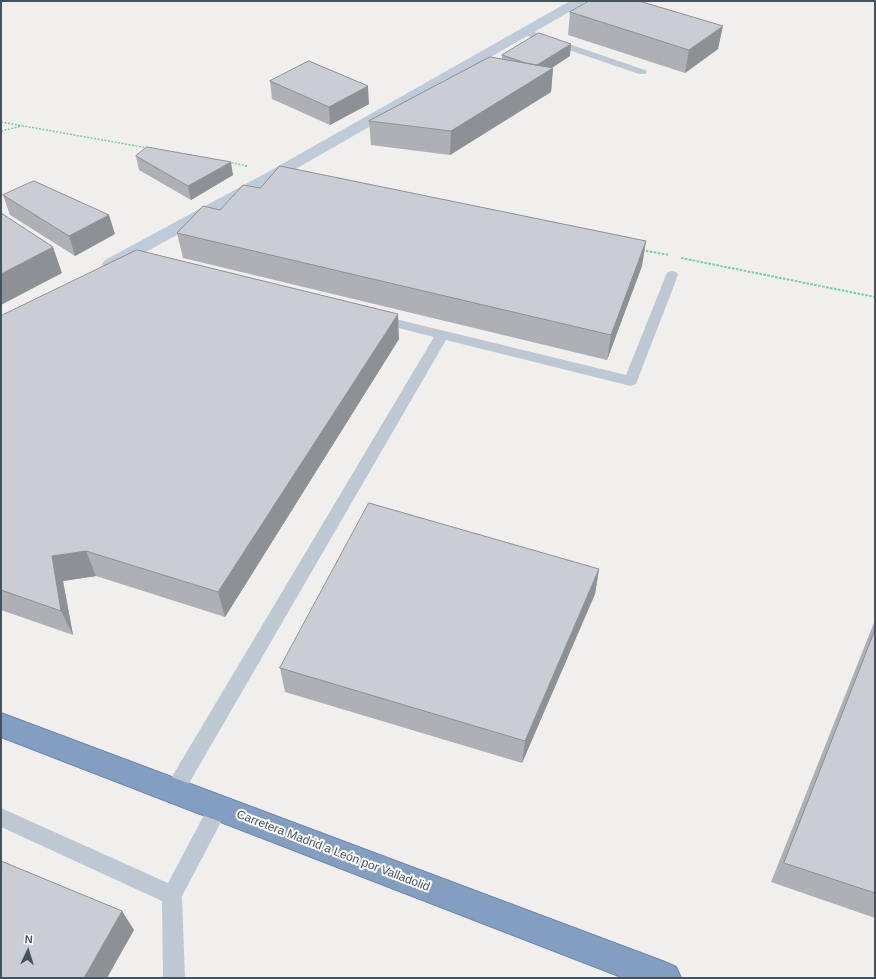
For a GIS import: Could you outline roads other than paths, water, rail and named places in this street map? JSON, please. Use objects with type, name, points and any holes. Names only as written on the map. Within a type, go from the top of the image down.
[{"type":"highway","name":"Carretera Madrid a León por Valladolid","points":[[1,726],[665,978]]},
{"type":"street","points":[[98,272],[133,258],[274,175],[579,1]]},
{"type":"lane","points":[[525,32],[642,72]]},
{"type":"lane","points":[[365,316],[631,381],[672,275]]},
{"type":"lane","points":[[174,791],[442,335]]},
{"type":"lane","points":[[174,978],[172,895],[219,808]]},
{"type":"lane","points":[[1,817],[172,895]]}]
